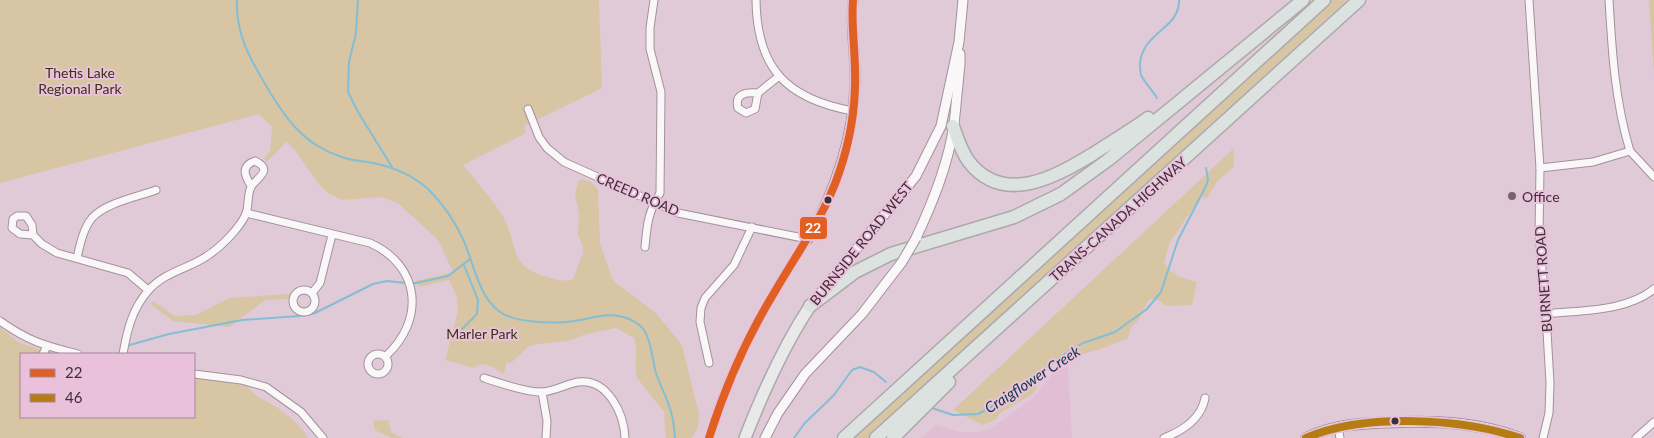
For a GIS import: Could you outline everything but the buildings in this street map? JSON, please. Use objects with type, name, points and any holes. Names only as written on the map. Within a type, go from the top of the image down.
[{"type":"highway","points":[[810,306],[855,272],[891,254],[1007,219],[1062,194],[1102,165],[1303,0]]},
{"type":"highway","name":"TRANS-CANADA HIGHWAY","points":[[844,438],[1324,0]]},
{"type":"highway","name":"TRANS-CANADA HIGHWAY","points":[[876,438],[1359,0]]},
{"type":"highway","points":[[953,126],[961,149],[968,161],[985,176],[996,182],[1024,185],[1039,182],[1074,165],[1212,75]]},
{"type":"highway","points":[[893,438],[1009,319]]},
{"type":"main road","name":"BURNSIDE ROAD WEST","points":[[745,438],[765,389],[790,337],[810,306]]},
{"type":"main road","points":[[1306,438],[1318,432],[1338,427],[1373,423],[1458,423],[1498,431],[1520,438]]},
{"type":"street","points":[[645,247],[648,219],[660,193],[660,92],[650,49],[650,28],[654,0]]},
{"type":"street","points":[[756,0],[759,37],[768,60],[778,76],[810,100],[830,107],[853,111]]},
{"type":"street","points":[[709,438],[741,352],[766,305],[808,239],[835,184],[849,136],[853,111],[855,82],[852,27],[853,0]]},
{"type":"street","name":"BURNSIDE ROAD WEST","points":[[810,306],[916,176],[941,126],[959,42],[963,0]]},
{"type":"street","name":"BURNETT ROAD","points":[[1529,0],[1540,168],[1538,217],[1550,383],[1549,413],[1544,438]]},
{"type":"street","points":[[1609,0],[1615,78],[1621,121],[1630,150],[1654,177]]},
{"type":"street","name":"BURNSIDE ROAD WEST","points":[[765,438],[778,413],[805,374],[862,314],[902,262],[916,238],[937,191],[953,126],[960,64],[959,42]]},
{"type":"street","points":[[758,93],[778,76]]},
{"type":"street","name":"CREED ROAD","points":[[528,109],[539,137],[555,156],[564,162],[678,213],[808,239]]},
{"type":"street","points":[[1540,168],[1593,162],[1630,150]]},
{"type":"street","points":[[123,353],[128,325],[148,290],[172,272],[207,256],[233,233],[246,213],[251,186]]},
{"type":"street","points":[[77,258],[84,235],[92,219],[104,208],[156,190]]},
{"type":"street","points":[[246,213],[370,243],[394,258],[408,281],[412,300],[410,320],[402,338],[386,356]]},
{"type":"street","points":[[708,363],[700,322],[701,308],[705,298],[734,265],[752,227]]},
{"type":"street","points":[[33,235],[42,244],[57,253],[128,273],[148,290]]},
{"type":"street","points":[[312,293],[320,283],[332,235]]},
{"type":"street","points":[[1546,314],[1608,308],[1631,302],[1654,289]]},
{"type":"street","points":[[0,321],[22,336],[47,346],[74,353]]},
{"type":"street","points":[[44,353],[47,346]]},
{"type":"street","points":[[195,374],[241,380],[266,387],[301,412],[323,438]]},
{"type":"street","points":[[484,378],[500,384],[542,392],[580,382],[598,385],[610,396],[619,414],[625,438]]},
{"type":"street","points":[[542,392],[547,420],[546,438]]},
{"type":"street","points":[[1164,438],[1178,432],[1198,417],[1206,398]]},
{"type":"street","points":[[1636,438],[1654,422]]},
{"type":"street","points":[[1338,427],[1340,438]]},
{"type":"shaded area","points":[[1068,367],[1072,438],[921,438],[936,425],[960,432],[978,432],[990,429],[1033,398],[1054,372]]},
{"type":"green space","points":[[0,0],[599,0],[602,88],[524,126],[526,133],[463,165],[501,213],[507,224],[520,261],[536,273],[559,280],[573,279],[583,253],[583,247],[578,234],[579,215],[575,195],[578,181],[582,179],[591,182],[598,189],[600,243],[612,278],[655,312],[682,345],[699,414],[698,428],[691,438],[666,438],[664,412],[637,378],[634,338],[616,328],[586,334],[568,341],[529,346],[512,362],[506,363],[504,374],[485,364],[473,368],[445,360],[458,311],[457,297],[449,280],[418,287],[416,281],[453,272],[438,240],[398,203],[380,197],[343,200],[329,194],[320,186],[294,149],[286,142],[267,162],[263,159],[270,151],[272,127],[259,114],[0,183]]},
{"type":"green space","points":[[1332,0],[1347,0],[868,438],[853,438]]},
{"type":"green space","points":[[1649,0],[1654,0],[1654,75]]},
{"type":"green space","points":[[1233,149],[1234,166],[1218,181],[1206,199],[1201,196],[1169,244],[1164,263],[1178,276],[1197,282],[1192,305],[1166,306],[1158,300],[1150,299],[1132,327],[1128,338],[1101,349],[1055,363],[1045,372],[1033,394],[1000,413],[996,419],[983,425],[953,410]]},
{"type":"green space","points":[[290,294],[288,299],[265,300],[229,327],[173,321],[150,304],[153,301],[175,316],[196,315],[229,298]]},
{"type":"green space","points":[[0,327],[18,342],[49,353],[20,353],[20,418],[195,418],[195,377],[248,386],[257,396],[290,417],[308,438],[0,438]]},
{"type":"green space","points":[[388,420],[391,432],[403,438],[391,438],[375,430],[373,421]]},
{"type":"waterway","name":"Craigflower Creek","points":[[237,0],[237,13],[242,38],[258,72],[290,122],[307,138],[328,151],[346,158],[393,168],[416,179],[429,190],[444,207],[456,226],[467,248],[477,278],[486,297],[500,312],[516,318],[547,322],[567,322],[602,316],[615,316],[629,319],[641,326],[649,340],[656,373],[671,410],[675,438]]},
{"type":"waterway","points":[[358,0],[356,33],[349,62],[348,92],[392,167]]},
{"type":"waterway","name":"Craigflower Creek","points":[[1157,98],[1141,75],[1142,53],[1153,37],[1174,18],[1178,10],[1179,0]]},
{"type":"waterway","name":"Craigflower Creek","points":[[932,408],[953,415],[978,414],[993,406],[1069,351],[1083,343],[1115,332],[1147,309],[1161,292],[1178,240],[1206,186],[1208,180],[1206,168]]},
{"type":"waterway","points":[[410,283],[448,276],[470,259]]},
{"type":"waterway","points":[[462,329],[477,314],[478,300],[464,265]]},
{"type":"waterway","points":[[126,346],[169,334],[242,320],[315,313],[373,284],[387,281],[406,283]]},
{"type":"waterway","name":"Craigflower Creek","points":[[794,438],[804,424],[834,395],[852,370],[860,367],[874,372],[886,382]]},
{"type":"transit line","name":"22","points":[[709,438],[729,382],[745,346],[764,310],[818,220],[839,173],[849,136],[854,98],[853,0]]},
{"type":"transit line","name":"46","points":[[1306,438],[1329,430],[1356,425],[1413,421],[1470,426],[1520,438]]},
{"type":"place","name":"Office","points":[[1512,196]]},
{"type":"park label","name":"Thetis Lake Regional Park","points":[[80,80]]},
{"type":"park label","name":"Marler Park","points":[[482,333]]}]
